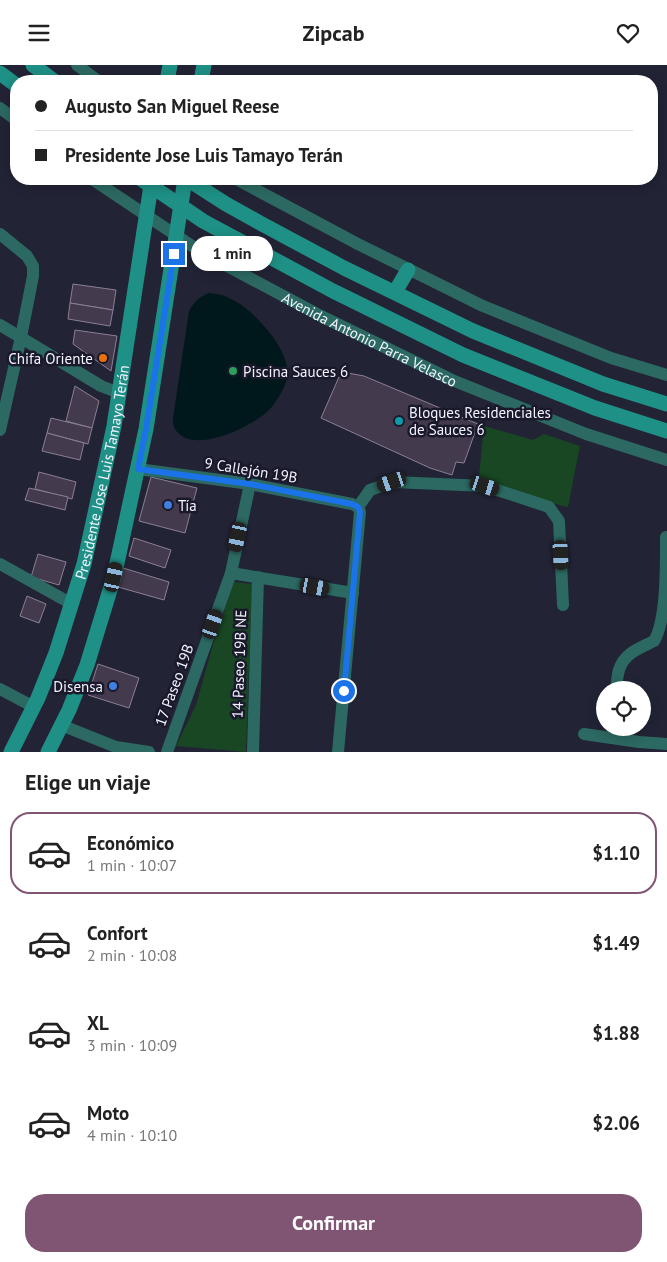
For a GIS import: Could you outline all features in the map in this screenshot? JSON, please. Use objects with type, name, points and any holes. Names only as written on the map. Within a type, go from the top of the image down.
[{"type":"main road","points":[[32,65],[46,75]]},
{"type":"main road","name":"Presidente Jose Luis Tamayo Terán","points":[[11,752],[34,707],[56,653],[84,564],[114,426],[146,215],[148,185]]},
{"type":"main road","name":"Avenida Antonio Parra Velasco","points":[[154,185],[203,221],[333,291],[463,355],[595,408],[667,431]]},
{"type":"main road","points":[[48,752],[69,710],[87,665],[114,577],[146,429],[185,185]]},
{"type":"main road","points":[[196,185],[226,204],[344,268],[473,331],[603,383],[667,404]]},
{"type":"main road","points":[[395,292],[408,270]]},
{"type":"street","points":[[77,65],[90,75]]},
{"type":"street","name":"Avenida Antonio Parra Velasco","points":[[101,185],[201,252],[312,311],[452,380],[586,434],[667,460]]},
{"type":"street","points":[[247,185],[408,270],[493,310],[611,357],[667,375]]},
{"type":"street","points":[[0,234],[23,252],[33,266],[33,277],[0,431]]},
{"type":"street","points":[[0,325],[101,386],[119,393]]},
{"type":"street","name":"9 Callejón 19B","points":[[138,469],[250,484],[352,504],[358,507]]},
{"type":"street","points":[[338,752],[360,512],[358,507],[370,490],[392,482],[485,486],[549,507],[559,521],[563,605]]},
{"type":"street","name":"17 Paseo 19B","points":[[167,752],[231,573],[250,484]]},
{"type":"street","points":[[617,681],[619,669],[631,652],[654,641],[660,628],[666,588],[666,537]]},
{"type":"street","points":[[0,564],[72,604]]},
{"type":"street","points":[[231,573],[353,593]]},
{"type":"street","name":"14 Paseo 19B NE","points":[[253,752],[258,577]]},
{"type":"street","points":[[0,689],[34,707]]},
{"type":"street","points":[[61,725],[116,747],[149,752]]},
{"type":"street","points":[[584,734],[596,734]]},
{"type":"street","points":[[624,736],[639,742],[667,744]]},
{"type":"green space","points":[[484,426],[533,440],[544,434],[580,446],[568,507],[478,486]]},
{"type":"green space","points":[[234,582],[252,584],[246,752],[176,746],[196,705],[214,641]]},
{"type":"shaded area","name":"Piscina Sauces 6","points":[[209,293],[225,296],[239,303],[263,325],[281,350],[286,364],[287,379],[275,403],[262,416],[223,436],[195,440],[183,437],[175,429],[173,418],[189,311],[197,300]]},
{"type":"building","points":[[73,284],[116,290],[113,310],[70,303]]},
{"type":"building","points":[[70,303],[113,310],[110,326],[68,319]]},
{"type":"building","name":"Chifa Oriente","points":[[75,330],[117,336],[111,371],[73,344]]},
{"type":"building","name":"Bloques Residenciales de Sauces 6","points":[[348,373],[364,376],[478,424],[464,463],[456,462],[452,475],[430,468],[321,418],[339,377]]},
{"type":"building","points":[[75,386],[99,401],[92,428],[66,421]]},
{"type":"building","points":[[51,418],[92,428],[88,444],[47,433]]},
{"type":"building","points":[[47,433],[84,443],[80,460],[42,451]]},
{"type":"building","points":[[39,472],[76,482],[72,499],[35,489]]},
{"type":"building","name":"Tía","points":[[151,477],[197,488],[185,533],[139,521]]},
{"type":"building","points":[[29,488],[68,497],[65,510],[25,500]]},
{"type":"building","points":[[134,538],[171,550],[165,568],[129,556]]},
{"type":"building","points":[[38,554],[66,562],[59,585],[31,577]]},
{"type":"building","points":[[123,568],[169,582],[164,600],[118,587]]},
{"type":"building","points":[[27,596],[46,604],[39,623],[20,616]]},
{"type":"building","name":"Disensa","points":[[98,664],[139,678],[129,708],[88,695]]},
{"type":"place","name":"Chifa Oriente","points":[[103,358]]},
{"type":"place","name":"Piscina Sauces 6","points":[[233,371]]},
{"type":"place","name":"Bloques Residenciales de Sauces 6","points":[[399,421]]},
{"type":"place","name":"Tía","points":[[168,505]]},
{"type":"place","name":"Disensa","points":[[113,686]]},
{"type":"route","points":[[174,254],[138,469],[250,484],[352,504],[360,509],[344,691]]}]
